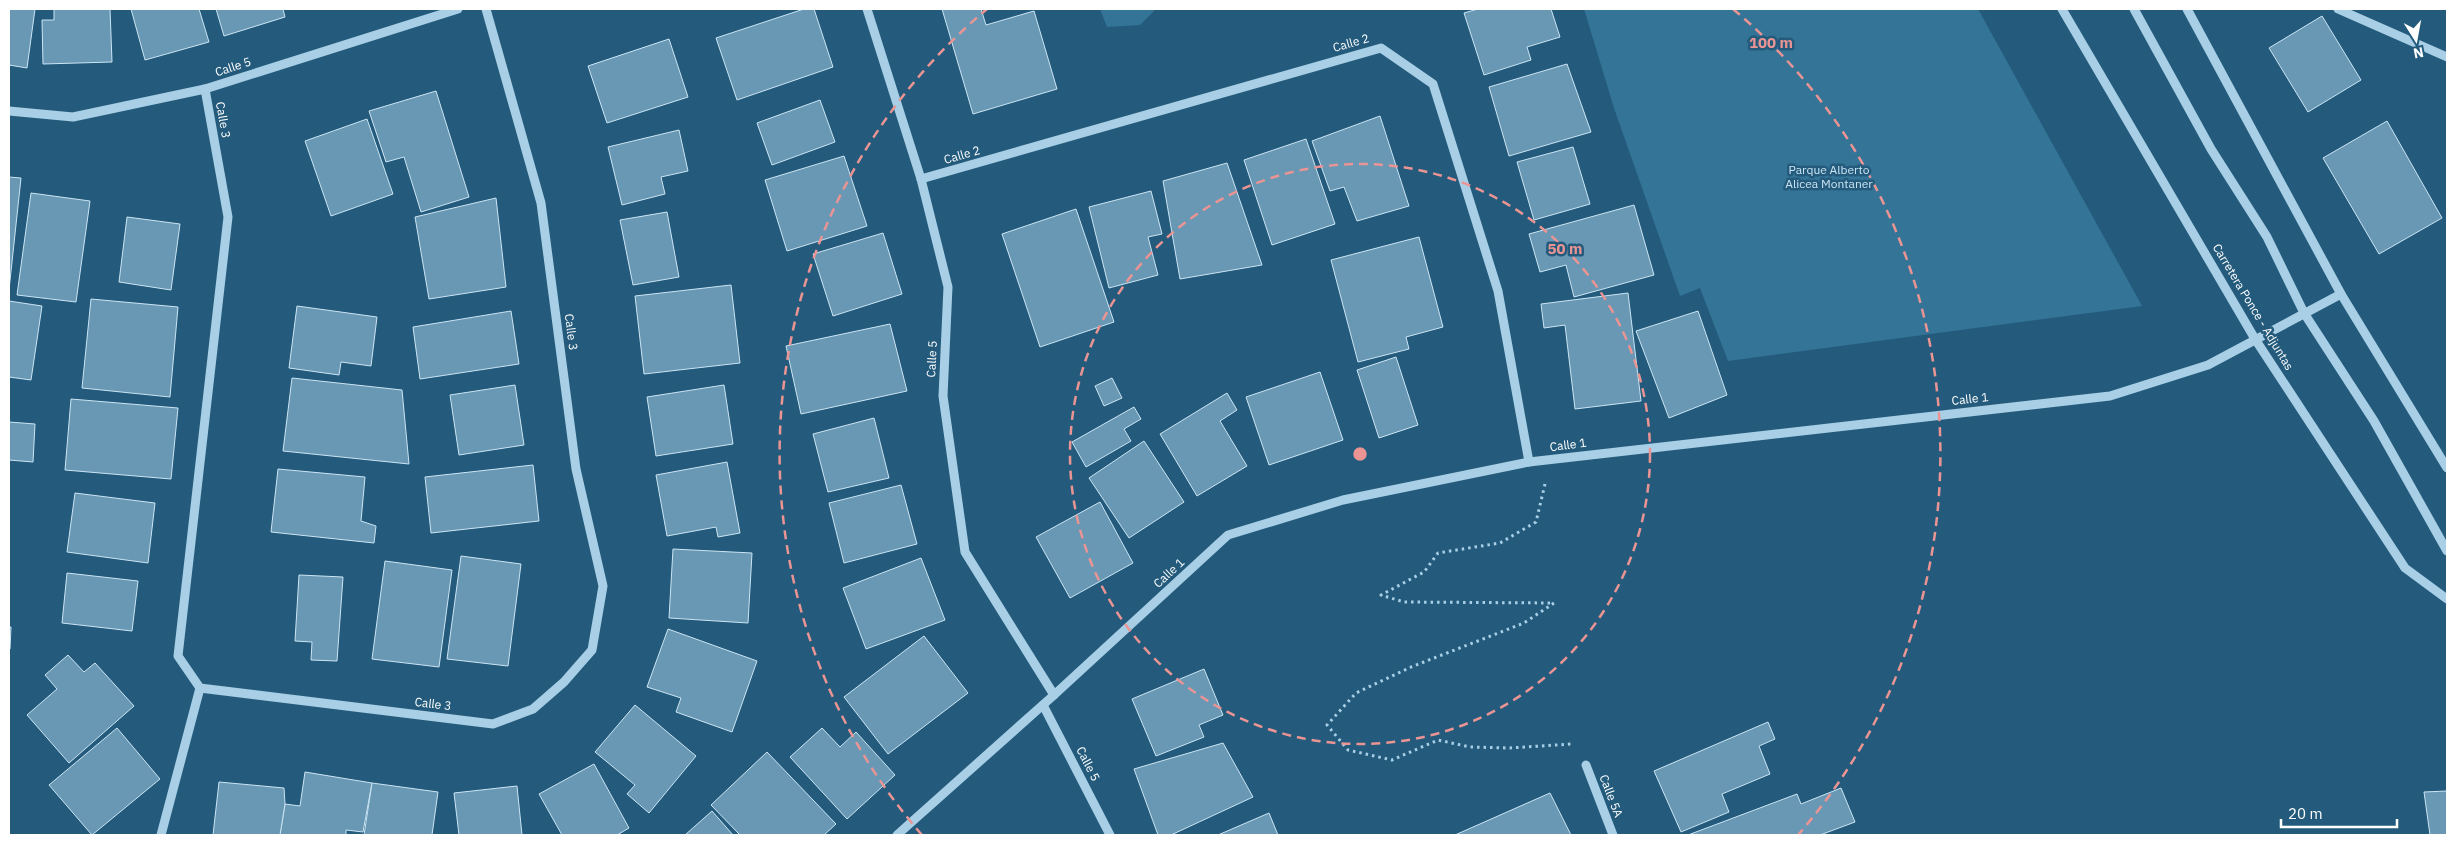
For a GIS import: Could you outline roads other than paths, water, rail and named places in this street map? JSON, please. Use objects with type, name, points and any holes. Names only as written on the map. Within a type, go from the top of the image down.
[{"type":"street","name":"Calle 5","points":[[9,111],[73,117],[205,89],[458,9]]},
{"type":"street","name":"Calle 3","points":[[205,89],[228,217],[178,656],[200,688],[493,724],[533,709],[564,682],[592,650],[603,586],[576,469],[541,203],[486,9]]},
{"type":"street","name":"Calle 5","points":[[867,9],[921,179],[948,287],[943,396],[965,552],[1054,695]]},
{"type":"street","name":"Carretera Ponce - Adjuntas","points":[[2062,9],[2256,339],[2405,568],[2447,599]]},
{"type":"street","points":[[2134,9],[2211,149],[2267,237],[2304,314],[2374,421],[2447,551]]},
{"type":"street","points":[[2187,9],[2341,294],[2447,468]]},
{"type":"street","points":[[2338,9],[2447,57]]},
{"type":"street","name":"Calle 2","points":[[921,179],[1381,48],[1433,84],[1498,290],[1529,462]]},
{"type":"street","name":"Calle 1","points":[[897,835],[1043,705],[1228,535],[1343,500],[1529,462],[2110,396],[2208,365],[2341,294]]},
{"type":"street","points":[[161,835],[200,688]]},
{"type":"street","name":"Calle 5","points":[[1043,705],[1110,835]]},
{"type":"street","name":"Calle 5A","points":[[1586,766],[1613,835]]},
{"type":"park label","name":"Parque Alberto Alicea Montaner","points":[[1829,177]]}]
